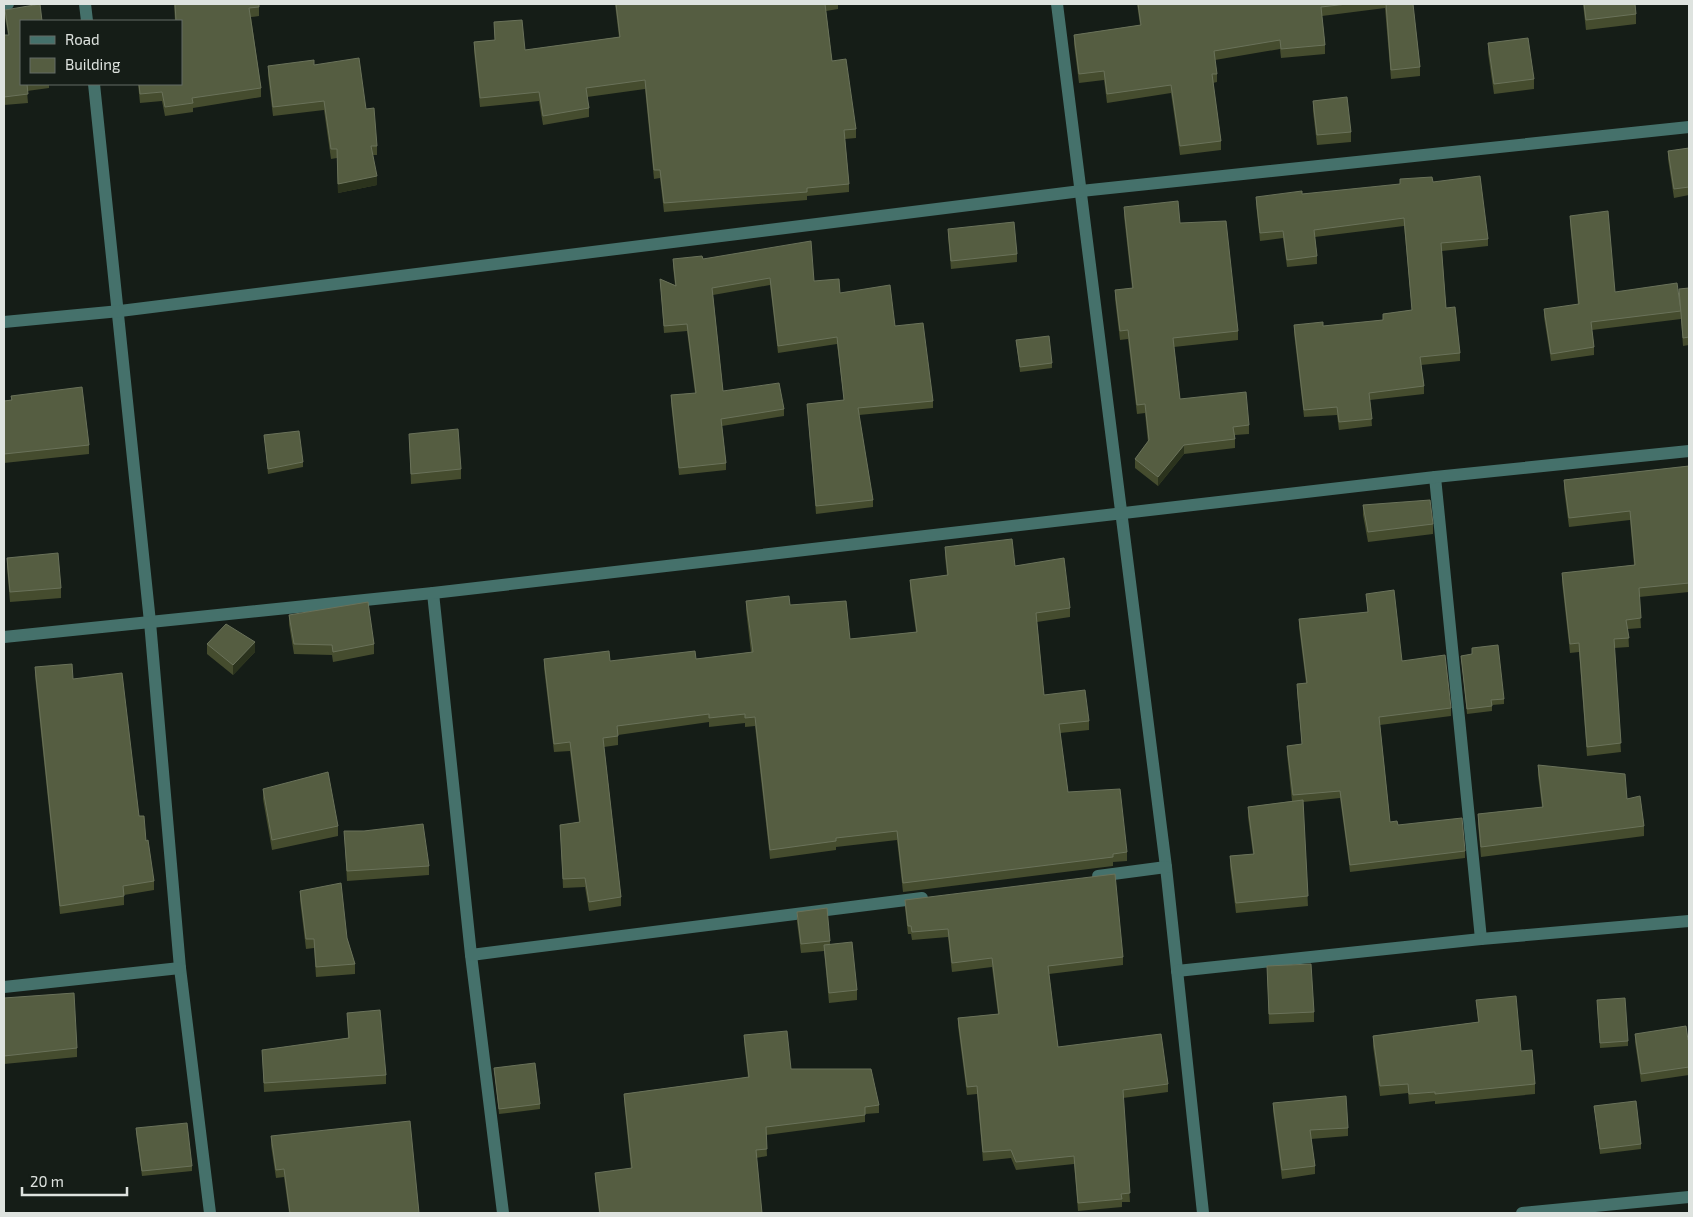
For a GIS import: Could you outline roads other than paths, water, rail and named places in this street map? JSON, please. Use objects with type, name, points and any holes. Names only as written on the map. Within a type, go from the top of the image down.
[{"type":"street","points":[[85,4],[87,20]]},
{"type":"street","points":[[1057,4],[1166,867],[1204,1213]]},
{"type":"street","points":[[94,85],[120,310],[150,622],[180,968],[210,1213]]},
{"type":"street","points":[[4,322],[120,310],[1081,191],[1689,127]]},
{"type":"street","points":[[4,638],[433,593],[1122,515],[1435,477],[1689,451]]},
{"type":"street","points":[[1435,477],[1481,939]]},
{"type":"street","points":[[433,593],[471,955],[503,1213]]},
{"type":"street","points":[[1088,877],[1166,867]]},
{"type":"street","points":[[471,955],[931,897]]},
{"type":"street","points":[[1177,971],[1481,939],[1689,921]]},
{"type":"street","points":[[4,987],[180,968]]},
{"type":"street","points":[[1522,1213],[1689,1197]]}]
